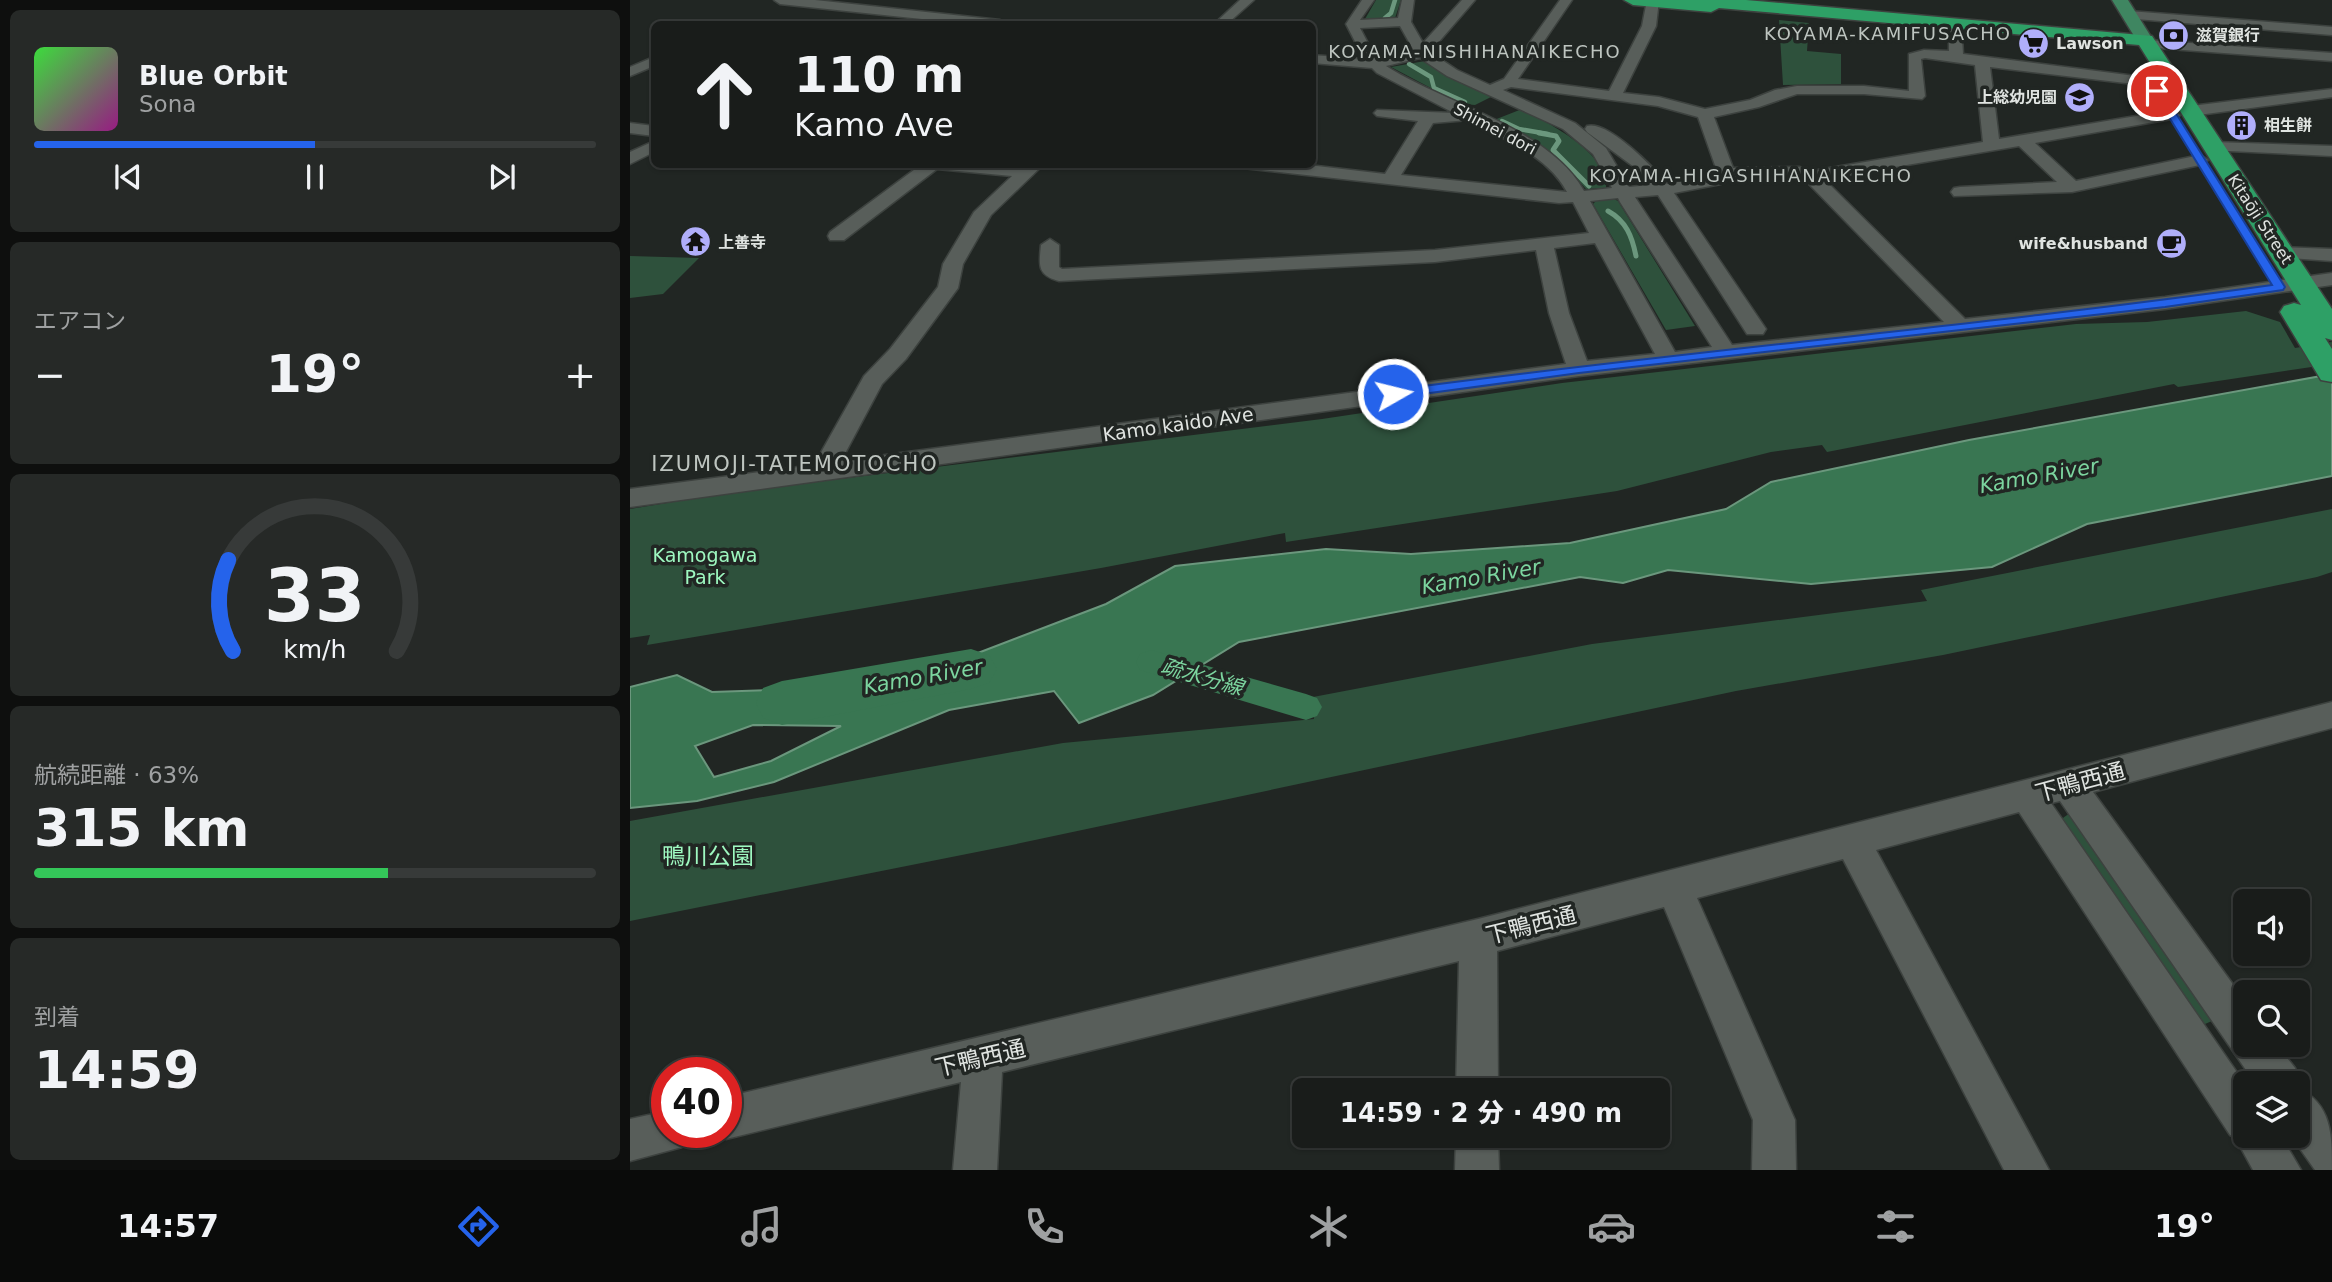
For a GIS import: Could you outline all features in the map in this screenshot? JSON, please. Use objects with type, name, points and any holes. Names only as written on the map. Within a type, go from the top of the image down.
[{"type":"highway","points":[[1633,0],[2142,42]]},
{"type":"highway","points":[[1686,0],[1957,26]]},
{"type":"highway","name":"Kitaōji Street","points":[[2142,42],[2151,82],[2182,113]]},
{"type":"highway","name":"Kitaōji Street","points":[[2142,42],[2182,113],[2290,286],[2320,326],[2332,373]]},
{"type":"highway","name":"Kitaōji Street","points":[[2207,153],[2282,253],[2290,286]]},
{"type":"main road","name":"Kitaōji Street","points":[[2113,5],[2129,15],[2142,42]]},
{"type":"main road","name":"Kitaōji Street","points":[[2113,5],[2142,42]]},
{"type":"street","points":[[780,0],[973,21]]},
{"type":"street","points":[[887,21],[926,0]]},
{"type":"street","points":[[1368,0],[1353,20],[1353,24],[1366,53],[1375,64]]},
{"type":"street","points":[[1353,24],[1404,22],[1408,0]]},
{"type":"street","points":[[1316,59],[1375,64],[1422,52],[1469,0]]},
{"type":"street","points":[[1501,86],[1566,0]]},
{"type":"street","points":[[1613,97],[1649,26],[1653,1]]},
{"type":"street","points":[[1223,21],[1242,4]]},
{"type":"street","points":[[2129,15],[2332,31]]},
{"type":"street","name":"Shimei dori","points":[[1404,22],[1422,52],[1452,73],[1501,86],[1512,99],[1569,126],[1600,151],[1624,193],[1727,352]]},
{"type":"street","points":[[1956,56],[1957,26]]},
{"type":"street","points":[[2142,42],[2331,59]]},
{"type":"street","points":[[1501,86],[1659,102],[1704,114],[1754,104],[1780,93],[1797,90],[1864,90],[1917,96],[1915,56],[1924,54],[2151,82]]},
{"type":"street","points":[[1982,62],[1992,146]]},
{"type":"street","points":[[630,74],[651,63]]},
{"type":"street","name":"Shimei dori","points":[[1375,64],[1531,146],[1554,163],[1580,198],[1669,360]]},
{"type":"street","points":[[630,74],[651,78]]},
{"type":"street","points":[[1501,86],[1581,120],[1640,163],[1663,190],[1755,329]]},
{"type":"street","points":[[1811,176],[2182,113],[2332,93]]},
{"type":"street","points":[[1382,113],[1443,119],[1471,115],[1512,99]]},
{"type":"street","points":[[1704,114],[1726,173]]},
{"type":"street","points":[[1389,181],[1428,118]]},
{"type":"street","points":[[630,128],[651,131]]},
{"type":"street","points":[[2023,141],[2072,187]]},
{"type":"street","points":[[630,159],[651,148]]},
{"type":"street","points":[[1960,192],[2072,187],[2207,153],[2332,151]]},
{"type":"street","points":[[837,236],[928,168]]},
{"type":"street","points":[[823,471],[872,381],[898,354],[948,288],[953,264],[983,212],[1031,168]]},
{"type":"street","points":[[1282,168],[1559,198],[1663,190],[1715,180],[1726,173],[1799,172],[1811,176],[1959,325]]},
{"type":"street","points":[[1050,245],[1049,270],[1059,275],[1327,264],[1544,245],[1601,237]]},
{"type":"street","points":[[1544,245],[1559,313],[1579,369]]},
{"type":"street","points":[[2282,253],[2332,255]]},
{"type":"street","name":"Kamo kaido Ave","points":[[630,498],[1579,369],[2165,303],[2332,279]]},
{"type":"street","name":"下鴨西通","points":[[742,1114],[1478,938],[2069,786],[2332,715]]},
{"type":"street","points":[[2069,786],[2233,1017]]},
{"type":"street","points":[[2026,796],[2233,1102]]},
{"type":"street","points":[[1853,842],[2027,1170]]},
{"type":"street","points":[[1674,888],[1774,1120],[1774,1170]]},
{"type":"street","points":[[1477,1078],[1478,938]]},
{"type":"street","points":[[975,1170],[983,1058]]},
{"type":"street","points":[[2310,1126],[2332,1157]]},
{"type":"street","points":[[630,1140],[651,1135]]},
{"type":"street","points":[[1477,1148],[1477,1170]]},
{"type":"street","points":[[2264,1148],[2279,1170]]},
{"type":"green space","points":[[1376,0],[1401,0],[1395,18],[1365,19]]},
{"type":"green space","points":[[1779,20],[1809,23],[1807,51],[1841,54],[1841,84],[1783,85]]},
{"type":"green space","points":[[1425,61],[1490,94],[1491,97],[1475,105],[1461,104],[1391,67]]},
{"type":"green space","points":[[1522,109],[1561,131],[1587,151],[1598,163],[1606,188],[1586,189],[1544,150],[1494,120]]},
{"type":"green space","points":[[1596,201],[1618,201],[1695,326],[1666,330],[1593,204]]},
{"type":"green space","points":[[630,256],[699,258],[663,294],[630,298]]},
{"type":"green space","name":"Kamogawa Park","points":[[2246,311],[2280,322],[2295,348],[2332,342],[2332,364],[2178,387],[2174,384],[1827,452],[1822,445],[1771,452],[1617,491],[1286,542],[1285,533],[1101,568],[647,645],[650,635],[630,638],[630,509],[728,493],[1322,419],[1562,383],[2076,324],[2147,322]]},
{"type":"green space","name":"鴨川公園","points":[[2332,509],[2332,572],[2317,577],[1943,655],[1736,691],[1007,846],[630,921],[630,821],[1063,743],[1314,719],[1313,697],[1592,644],[1927,601],[1921,590]]},
{"type":"green space","points":[[2070,813],[2212,1021],[2205,1024],[2196,1022],[2060,820]]},
{"type":"water","points":[[2332,374],[2332,476],[2087,524],[1992,567],[1811,584],[1668,570],[1623,583],[1580,577],[1239,642],[1153,695],[1079,723],[1054,691],[949,710],[774,782],[697,801],[630,808],[630,687],[677,675],[712,692],[876,692],[1106,604],[1175,566],[1326,549],[1411,554],[1570,543],[1726,509],[1771,482],[1969,440]],"holes":[[[753,725],[841,726],[771,761],[714,777],[695,746]]]},
{"type":"waterway","points":[[1385,18],[1391,13],[1395,0]]},
{"type":"waterway","points":[[1409,64],[1431,77],[1434,88],[1465,102]]},
{"type":"waterway","points":[[1502,121],[1519,129],[1548,134]]},
{"type":"waterway","points":[[1539,133],[1556,136],[1559,141],[1553,150],[1589,186]]},
{"type":"waterway","points":[[1608,211],[1619,219],[1627,230],[1636,256]]},
{"type":"waterway","name":"疏水分線","points":[[1151,662],[1306,707]]},
{"type":"waterway","name":"Kamo River","points":[[782,703],[971,669]]},
{"type":"place","name":"滋賀銀行","points":[[2173,35]]},
{"type":"place","name":"Lawson","points":[[2033,43]]},
{"type":"place","name":"上総幼児園","points":[[2080,97]]},
{"type":"place","name":"相生餅","points":[[2241,125]]},
{"type":"place","name":"上善寺","points":[[695,242]]},
{"type":"place","name":"wife&husband","points":[[2171,243]]},
{"type":"district","name":"KOYAMA-KAMIFUSACHO","points":[[1888,33]]},
{"type":"district","name":"KOYAMA-NISHIHANAIKECHO","points":[[1475,51]]},
{"type":"district","name":"KOYAMA-HIGASHIHANAIKECHO","points":[[1751,175]]},
{"type":"district","name":"IZUMOJI-TATEMOTOCHO","points":[[795,464]]},
{"type":"route","points":[[1393,394],[1579,369],[2165,303],[2279,287],[2157,91]]}]
